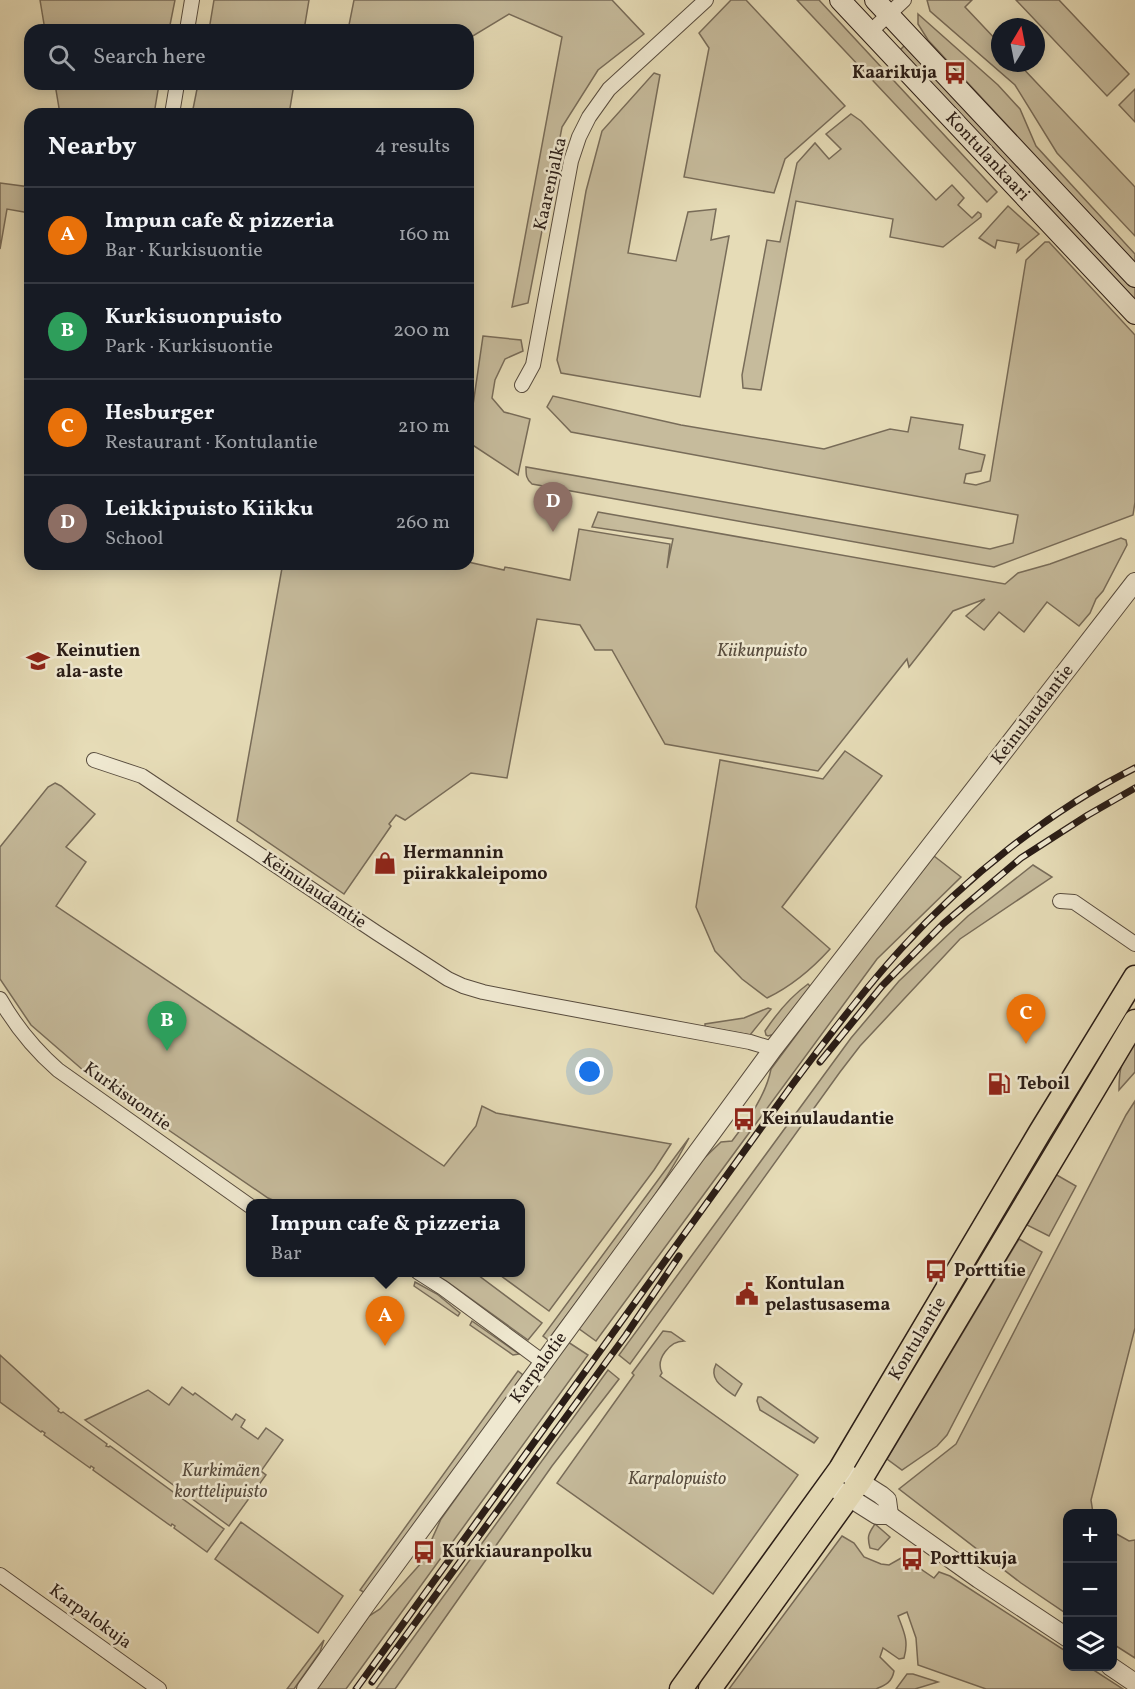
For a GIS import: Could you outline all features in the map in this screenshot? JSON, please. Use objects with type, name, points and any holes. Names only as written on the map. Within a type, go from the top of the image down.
[{"type":"main road","name":"Kontulankaari","points":[[840,0],[1135,314]]},
{"type":"main road","name":"Kontulankaari","points":[[875,0],[1135,277]]},
{"type":"main road","name":"Kontulantie","points":[[681,1689],[835,1477],[1135,977]]},
{"type":"main road","name":"Kontulantie","points":[[710,1689],[854,1489],[1135,1021]]},
{"type":"street","points":[[188,24],[192,0]]},
{"type":"street","name":"Kaarenjalka","points":[[522,385],[533,366],[572,161],[584,127],[609,89],[706,0]]},
{"type":"street","points":[[870,32],[904,0]]},
{"type":"street","points":[[173,108],[176,90]]},
{"type":"street","name":"Keinulaudantie","points":[[94,760],[142,776],[377,933],[448,979],[463,986],[529,1001],[750,1042],[773,1049],[1135,582]]},
{"type":"street","points":[[1060,901],[1074,902],[1135,944]]},
{"type":"street","name":"Kurkisuontie","points":[[0,999],[30,1044],[58,1070],[246,1203]]},
{"type":"street","name":"Karpalotie","points":[[306,1689],[773,1049]]},
{"type":"street","points":[[426,1277],[543,1362]]},
{"type":"street","points":[[835,1477],[854,1489],[887,1500],[889,1515],[1063,1635]]},
{"type":"street","name":"Karpalokuja","points":[[0,1575],[159,1689]]},
{"type":"street","points":[[1117,1671],[1135,1683]]},
{"type":"green space","points":[[40,0],[175,0],[170,24],[44,24]]},
{"type":"green space","points":[[214,0],[309,0],[305,24],[210,24]]},
{"type":"green space","points":[[354,0],[612,0],[644,34],[598,70],[562,127],[528,303],[512,307],[562,37],[509,14],[474,35],[474,24],[349,24]]},
{"type":"green space","points":[[731,0],[746,0],[845,106],[785,159],[774,193],[684,177],[709,48],[699,33]]},
{"type":"green space","points":[[797,0],[819,0],[997,192],[987,202]]},
{"type":"green space","points":[[927,0],[972,0],[965,7],[991,34],[991,64],[930,11]]},
{"type":"green space","points":[[1016,0],[1059,0],[1129,74],[1107,96],[1045,31],[1045,18],[1033,18]]},
{"type":"green space","points":[[918,14],[998,85],[1020,109],[1036,146],[1135,254],[1135,263],[928,40],[918,24]]},
{"type":"green space","points":[[906,44],[1135,288],[1135,304],[899,51]]},
{"type":"green space","points":[[1000,72],[1026,72],[1135,187],[1135,236],[1057,153],[1015,85]]},
{"type":"green space","points":[[654,73],[660,75],[628,253],[676,261],[688,212],[716,209],[711,240],[729,236],[700,397],[561,373],[557,360],[586,191],[602,131]]},
{"type":"green space","points":[[1135,89],[1135,122],[1119,105]]},
{"type":"green space","points":[[56,90],[158,90],[155,108],[59,108]]},
{"type":"green space","points":[[197,90],[293,90],[290,108],[193,108]]},
{"type":"green space","points":[[851,114],[861,121],[936,200],[952,185],[964,198],[958,205],[972,218],[978,212],[981,217],[943,247],[890,237],[893,219],[796,201],[761,390],[743,388],[742,375],[767,240],[780,242],[797,163],[815,143],[829,159],[841,149],[826,134]]},
{"type":"green space","points":[[0,183],[24,186],[24,212],[7,209],[0,249]]},
{"type":"green space","points":[[1008,206],[1039,234],[1017,252],[1019,244],[997,240],[995,248],[979,238]]},
{"type":"green space","points":[[1045,242],[1049,242],[1135,335],[1135,502],[1133,515],[994,567],[532,484],[527,479],[526,467],[990,549],[1013,543],[1018,515],[571,432],[547,407],[553,396],[681,425],[824,449],[890,429],[908,432],[911,417],[963,425],[959,449],[985,455],[981,471],[966,474],[964,483],[976,485],[990,481],[1026,260]]},
{"type":"green space","points":[[483,336],[521,340],[523,351],[505,359],[495,380],[492,398],[504,412],[530,419],[518,475],[474,446],[474,398]]},
{"type":"green space","name":"Kiikunpuisto","points":[[598,512],[1005,584],[1018,573],[1121,538],[1126,540],[1127,545],[1090,613],[1079,626],[1047,602],[1024,632],[999,612],[984,630],[966,616],[985,599],[953,611],[909,667],[907,659],[818,771],[665,744],[612,650],[595,650],[580,625],[537,619],[507,778],[471,773],[405,820],[396,815],[389,824],[391,826],[344,894],[237,821],[282,570],[474,570],[474,563],[570,580],[579,529],[670,544],[667,568],[673,539],[592,527]]},
{"type":"green space","points":[[845,751],[882,776],[782,907],[830,949],[801,977],[767,998],[742,979],[715,951],[696,907],[720,760],[823,779]]},
{"type":"green space","points":[[55,783],[61,786],[95,814],[66,847],[86,862],[56,906],[444,1166],[476,1126],[482,1106],[496,1113],[671,1144],[549,1311],[502,1277],[525,1277],[525,1199],[270,1199],[91,1077],[31,1025],[0,979],[0,847],[48,787]]},
{"type":"green space","points":[[934,856],[961,877],[877,959],[596,1341],[578,1328],[698,1164],[721,1142],[732,1141],[761,1098],[771,1069],[861,948]]},
{"type":"green space","points":[[1033,865],[1052,877],[960,939],[860,1046],[630,1364],[619,1355],[851,1038],[899,981],[968,916]]},
{"type":"green space","points":[[808,984],[813,989],[778,1033],[766,1035],[765,1031],[779,1012],[795,994]]},
{"type":"green space","points":[[768,1008],[771,1009],[750,1035],[705,1027],[705,1024],[744,1018]]},
{"type":"green space","points":[[1135,1039],[1135,1072],[1119,1090],[1122,1063]]},
{"type":"green space","points":[[1135,1101],[1135,1328],[1091,1500],[1092,1509],[1063,1509],[1063,1611],[1021,1583],[899,1489],[956,1444]]},
{"type":"green space","points":[[689,1138],[658,1191],[548,1340],[543,1336]]},
{"type":"green space","points":[[1055,1174],[1076,1186],[1049,1236],[1027,1225]]},
{"type":"green space","points":[[1019,1239],[1042,1252],[947,1435],[937,1446],[902,1470],[887,1459]]},
{"type":"green space","points":[[439,1277],[481,1277],[542,1323],[528,1340]]},
{"type":"green space","points":[[415,1282],[437,1294],[460,1313],[458,1316],[414,1286]]},
{"type":"green space","points":[[472,1321],[519,1354],[513,1355],[470,1325]]},
{"type":"green space","name":"Karpalopuisto","points":[[663,1331],[671,1332],[684,1341],[674,1344],[665,1352],[662,1357],[660,1376],[798,1475],[713,1594],[557,1483]]},
{"type":"green space","points":[[568,1342],[588,1355],[346,1689],[317,1689],[369,1616],[380,1609],[432,1551],[432,1539],[441,1519]]},
{"type":"green space","points":[[0,1355],[59,1409],[58,1411],[63,1412],[107,1444],[106,1446],[110,1446],[224,1529],[207,1552],[174,1528],[175,1526],[172,1524],[171,1526],[0,1402]]},
{"type":"green space","points":[[716,1364],[742,1384],[735,1396],[718,1383],[714,1375]]},
{"type":"green space","points":[[608,1370],[619,1379],[552,1466],[395,1689],[376,1689]]},
{"type":"green space","points":[[518,1371],[523,1375],[365,1593],[360,1590]]},
{"type":"green space","name":"Kurkimäen korttelipuisto","points":[[182,1387],[193,1395],[195,1393],[232,1420],[236,1414],[245,1420],[241,1427],[258,1439],[266,1428],[283,1440],[261,1471],[266,1475],[229,1526],[85,1420],[148,1390],[169,1405]]},
{"type":"green space","points":[[758,1397],[818,1438],[814,1443],[760,1410]]},
{"type":"green space","points":[[241,1522],[343,1596],[318,1633],[215,1559]]},
{"type":"green space","points":[[875,1524],[890,1537],[878,1550],[870,1548],[869,1541]]},
{"type":"green space","points":[[1117,1534],[1129,1541],[1135,1540],[1135,1658],[1117,1647]]},
{"type":"green space","points":[[842,1536],[854,1543],[864,1557],[881,1564],[889,1565],[903,1557],[934,1578],[939,1572],[950,1576],[1063,1649],[1063,1671],[1095,1671],[1123,1689],[986,1689],[918,1665],[916,1638],[907,1612],[898,1616],[906,1641],[904,1658],[899,1659],[883,1648],[880,1657],[894,1671],[890,1680],[880,1688],[729,1689]]},
{"type":"green space","points":[[324,1640],[320,1652],[294,1689],[287,1689]]},
{"type":"green space","points":[[907,1674],[938,1682],[915,1689],[896,1689]]},
{"type":"railway","points":[[356,1689],[792,1085],[872,982],[926,923],[980,872],[1071,804],[1135,768]]},
{"type":"railway","points":[[820,1062],[882,986],[943,924],[1021,858],[1135,788]]},
{"type":"railway","points":[[372,1682],[626,1335],[679,1256]]},
{"type":"place","name":"Kaarikuja","points":[[955,73]]},
{"type":"place","name":"Leikkipuisto Kiikku","points":[[553,532]]},
{"type":"place","name":"Keinutien ala-aste","points":[[38,661]]},
{"type":"place","name":"Hermannin piirakkaleipomo","points":[[385,863]]},
{"type":"place","name":"Hesburger","points":[[1026,1044]]},
{"type":"place","name":"Kurkisuonpuisto","points":[[167,1051]]},
{"type":"place","name":"Teboil","points":[[999,1084]]},
{"type":"place","name":"Keinulaudantie","points":[[744,1119]]},
{"type":"place","name":"Porttitie","points":[[936,1271]]},
{"type":"place","name":"Kontulan pelastusasema","points":[[747,1294]]},
{"type":"place","name":"Impun cafe & pizzeria","points":[[385,1346]]},
{"type":"place","name":"Kurkiauranpolku","points":[[424,1552]]},
{"type":"place","name":"Porttikuja","points":[[912,1559]]}]
